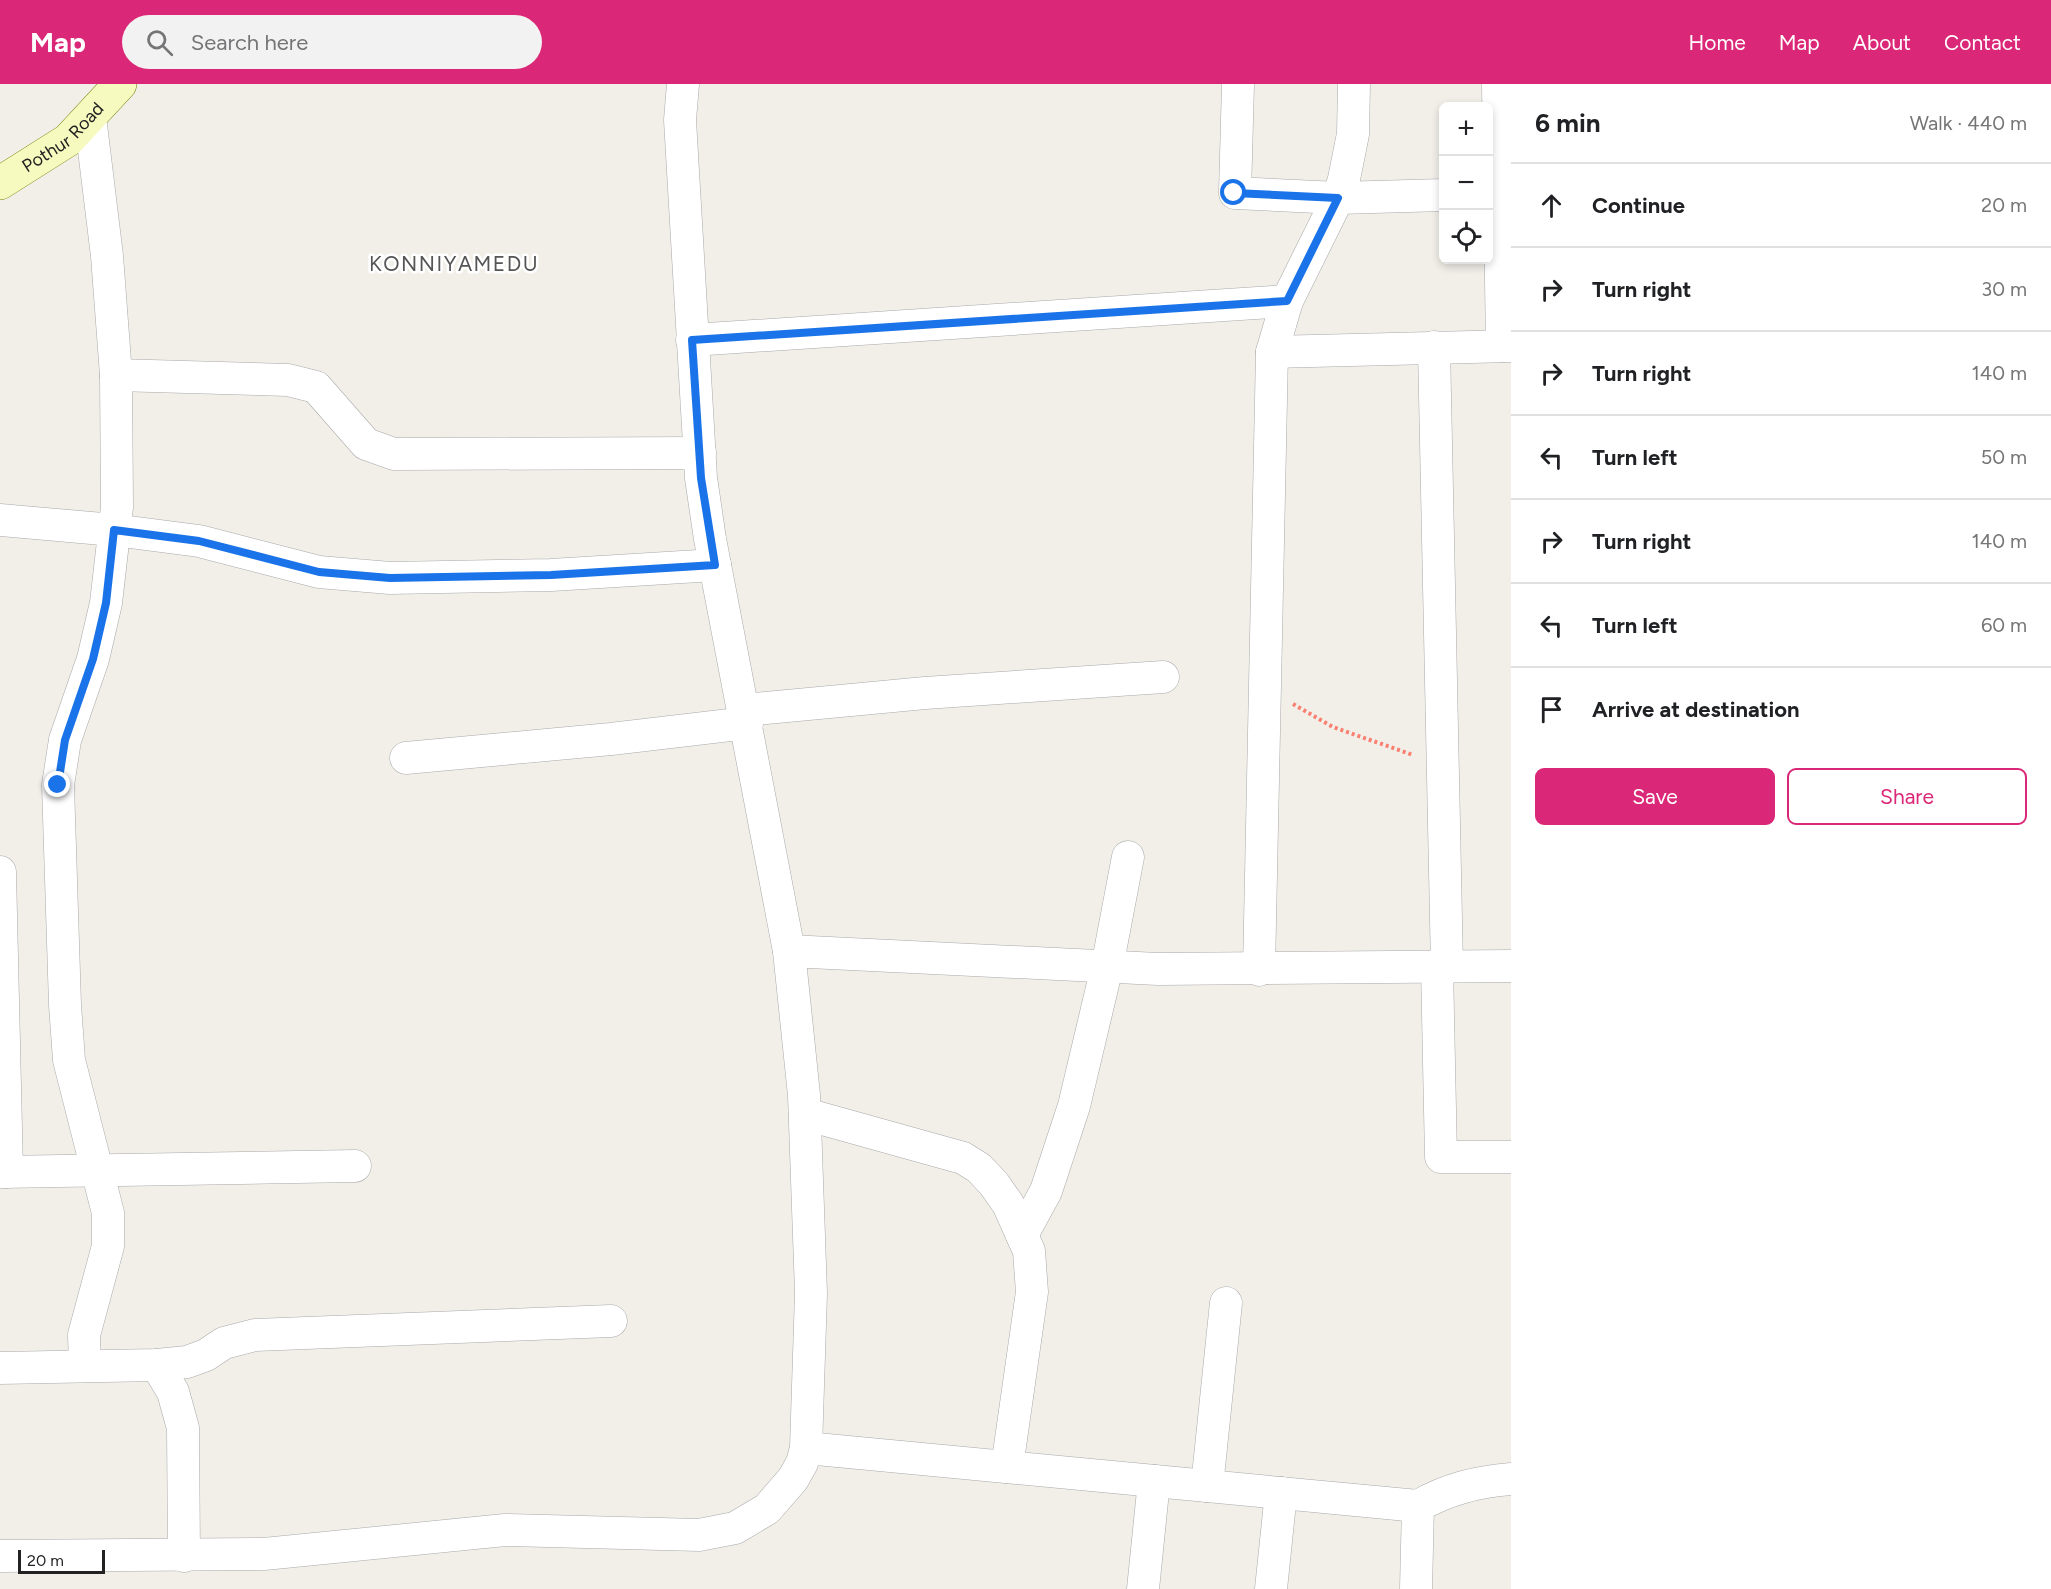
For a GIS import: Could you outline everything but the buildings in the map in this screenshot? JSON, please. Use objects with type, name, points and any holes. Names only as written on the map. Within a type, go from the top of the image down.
[{"type":"street","name":"Pothur Road","points":[[0,183],[68,140],[120,84]]},
{"type":"street","points":[[0,1556],[264,1554],[506,1530],[711,1533],[735,1528],[767,1509],[793,1479],[802,1463],[806,1448],[811,1293],[805,1114],[789,951],[746,717],[715,565],[700,453],[680,120],[683,84]]},
{"type":"street","points":[[1238,84],[1234,193],[1338,198],[1439,195]]},
{"type":"street","points":[[1259,970],[1272,352],[1287,301],[1338,198],[1353,134],[1354,84]]},
{"type":"street","points":[[1272,352],[1506,346],[1494,194],[1498,84]]},
{"type":"street","points":[[85,1366],[84,1335],[108,1246],[108,1213],[69,1060],[58,785],[65,740],[93,659],[106,603],[117,507],[116,375],[108,256],[90,117]]},
{"type":"street","points":[[692,340],[1287,301]]},
{"type":"street","points":[[1434,347],[1443,763],[1441,1157],[1511,1157]]},
{"type":"street","points":[[116,375],[288,380],[316,387],[366,444],[394,454],[700,453]]},
{"type":"street","points":[[0,520],[114,530],[199,541],[319,572],[390,578],[551,575],[715,565]]},
{"type":"street","points":[[406,758],[611,739],[746,717],[925,693],[1162,677]]},
{"type":"street","points":[[1022,1235],[1046,1191],[1060,1151],[1107,967],[1128,857]]},
{"type":"street","points":[[0,872],[3,1172],[355,1166]]},
{"type":"street","points":[[789,951],[1107,967],[1259,970],[1511,966]]},
{"type":"street","points":[[805,1114],[963,1158],[979,1168],[1008,1204],[1029,1251],[1032,1292],[1007,1467]]},
{"type":"street","points":[[1207,1486],[1226,1303]]},
{"type":"street","points":[[0,1368],[157,1365],[187,1362],[206,1355],[224,1343],[255,1335],[611,1321]]},
{"type":"street","points":[[157,1365],[173,1392],[183,1428],[184,1556]]},
{"type":"street","points":[[806,1448],[1418,1506],[1442,1492],[1468,1484],[1511,1479]]},
{"type":"street","points":[[1143,1589],[1154,1481]]},
{"type":"street","points":[[1270,1589],[1281,1493]]},
{"type":"street","points":[[1416,1589],[1418,1506]]},
{"type":"path","points":[[1264,688],[1333,726],[1371,741],[1443,763]]},
{"type":"district","name":"KONNIYAMEDU","points":[[454,263]]},
{"type":"route","points":[[58,785],[65,740],[93,659],[106,603],[114,530],[199,541],[319,572],[390,578],[551,575],[715,565],[701,478],[692,340],[1287,301],[1338,198],[1234,193]]}]
